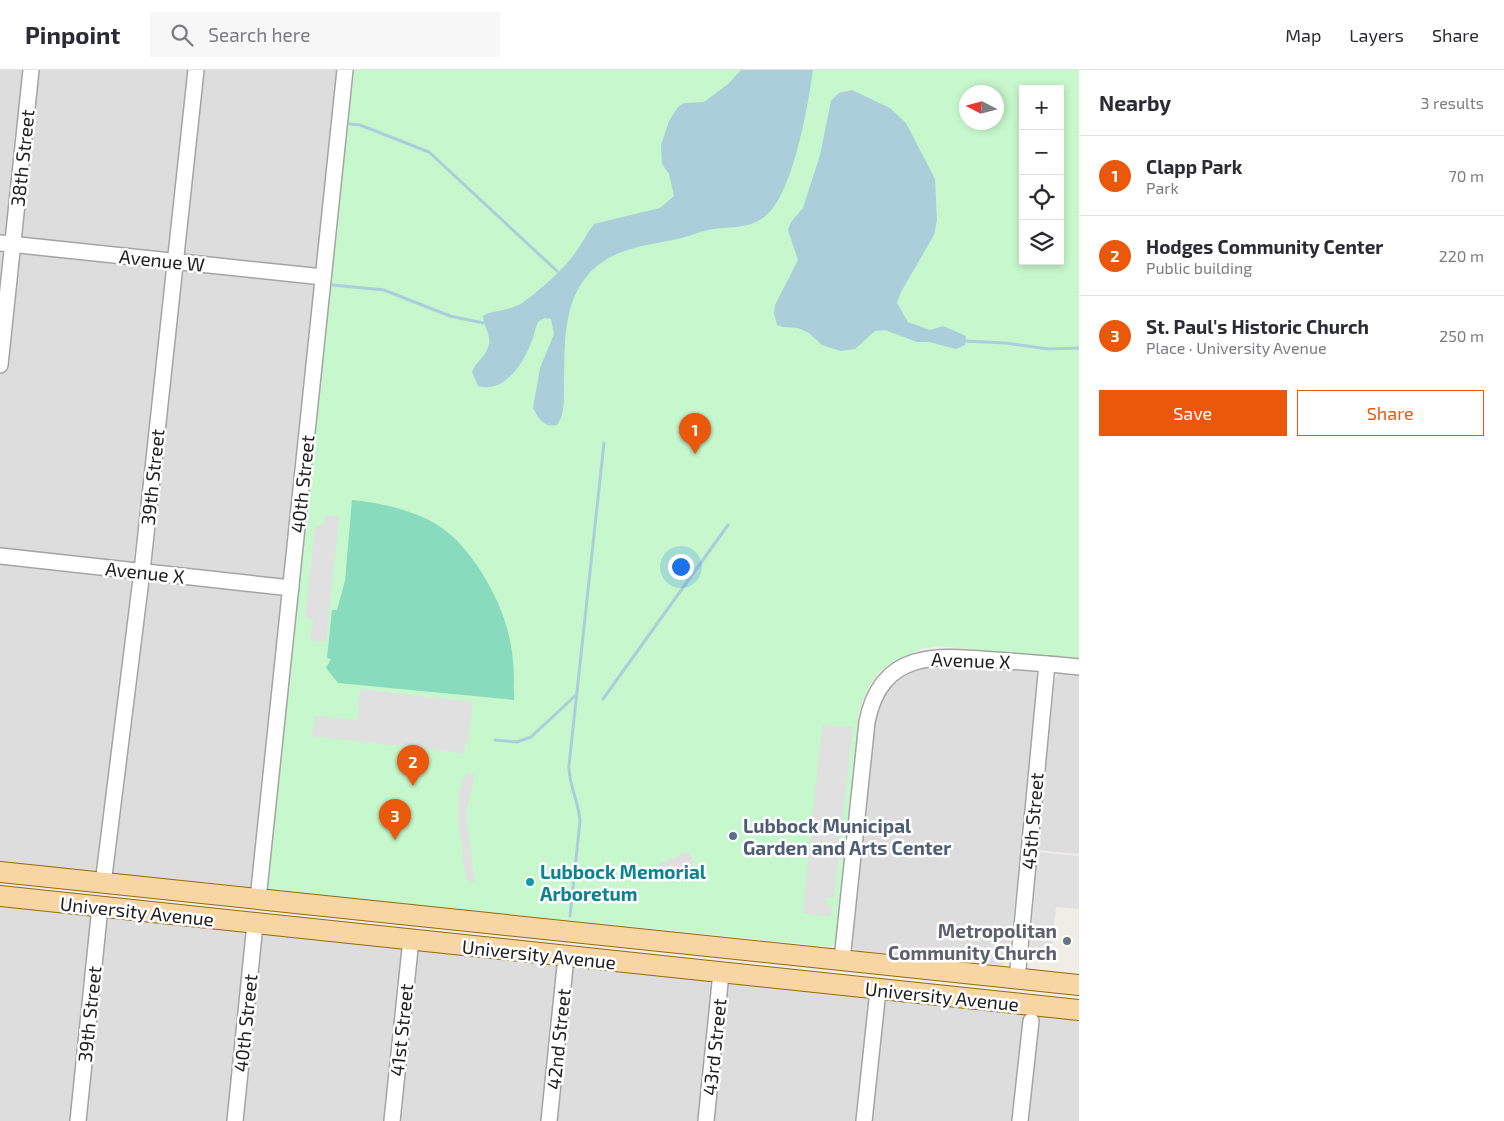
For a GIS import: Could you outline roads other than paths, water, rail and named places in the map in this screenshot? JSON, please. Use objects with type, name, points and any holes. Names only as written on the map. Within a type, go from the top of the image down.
[{"type":"main road","name":"University Avenue","points":[[0,872],[1079,985]]},
{"type":"main road","name":"University Avenue","points":[[0,896],[1079,1010]]},
{"type":"main road","points":[[105,907],[164,902],[231,908],[247,907],[258,899],[266,908],[284,914],[335,920],[407,939]]},
{"type":"main road","points":[[413,915],[463,932],[533,940],[555,947],[566,957],[578,948],[597,946],[660,952],[724,948]]},
{"type":"main road","points":[[721,973],[749,968],[825,972],[834,968],[842,960]]},
{"type":"street","name":"38th Street","points":[[0,365],[6,244],[31,70]]},
{"type":"street","name":"39th Street","points":[[103,884],[142,571],[196,70]]},
{"type":"street","name":"40th Street","points":[[258,899],[345,70]]},
{"type":"street","name":"Avenue W","points":[[6,244],[323,277]]},
{"type":"street","name":"Avenue X","points":[[0,556],[291,588]]},
{"type":"street","name":"Avenue X","points":[[842,960],[867,722],[870,706],[888,679],[913,662],[939,656],[1079,667]]},
{"type":"street","name":"45th Street","points":[[1017,978],[1047,664]]},
{"type":"street","name":"39th Street","points":[[78,1121],[105,907]]},
{"type":"street","name":"40th Street","points":[[235,1121],[255,924]]},
{"type":"street","name":"41st Street","points":[[392,1121],[407,939]]},
{"type":"street","name":"42nd Street","points":[[549,1121],[566,957]]},
{"type":"street","name":"43rd Street","points":[[706,1121],[721,973]]},
{"type":"street","points":[[864,1121],[878,990]]},
{"type":"street","points":[[1020,1121],[1031,1021]]},
{"type":"water","points":[[741,70],[813,70],[803,127],[791,172],[774,207],[763,218],[750,224],[708,230],[624,251],[604,261],[587,276],[573,300],[566,328],[564,406],[557,425],[545,424],[539,419],[533,408],[540,368],[554,334],[551,319],[545,318],[539,321],[523,360],[511,375],[496,386],[478,386],[472,372],[486,352],[489,341],[483,316],[517,306],[535,293],[558,273],[578,250],[594,224],[660,208],[674,196],[669,174],[662,164],[661,145],[669,121],[678,107],[684,103],[704,102],[728,84]]},
{"type":"water","points":[[852,90],[890,108],[906,123],[935,179],[937,220],[934,235],[901,292],[897,303],[908,322],[930,330],[943,326],[966,336],[965,345],[956,349],[929,342],[917,342],[885,330],[875,331],[855,349],[841,351],[822,345],[809,333],[798,328],[777,325],[774,313],[775,305],[798,260],[788,230],[791,222],[803,208],[820,155],[831,101],[839,93]]},
{"type":"waterway","points":[[350,124],[360,125],[429,152],[557,271]]},
{"type":"waterway","points":[[333,285],[384,290],[450,316],[483,323]]},
{"type":"waterway","points":[[966,341],[1005,343],[1048,349],[1079,348]]},
{"type":"waterway","points":[[570,916],[580,821],[570,779],[569,765],[604,443]]},
{"type":"waterway","points":[[603,699],[728,525]]},
{"type":"waterway","points":[[495,740],[517,742],[531,737],[576,695]]},
{"type":"place","name":"Clapp Park","points":[[695,454]]},
{"type":"place","name":"Hodges Community Center","points":[[413,786]]},
{"type":"place","name":"Lubbock Municipal Garden and Arts Center","points":[[733,836]]},
{"type":"place","name":"St. Paul's Historic Church","points":[[395,840]]},
{"type":"place","name":"Lubbock Memorial Arboretum","points":[[530,882]]},
{"type":"place","name":"Metropolitan Community Church","points":[[1067,941]]}]
